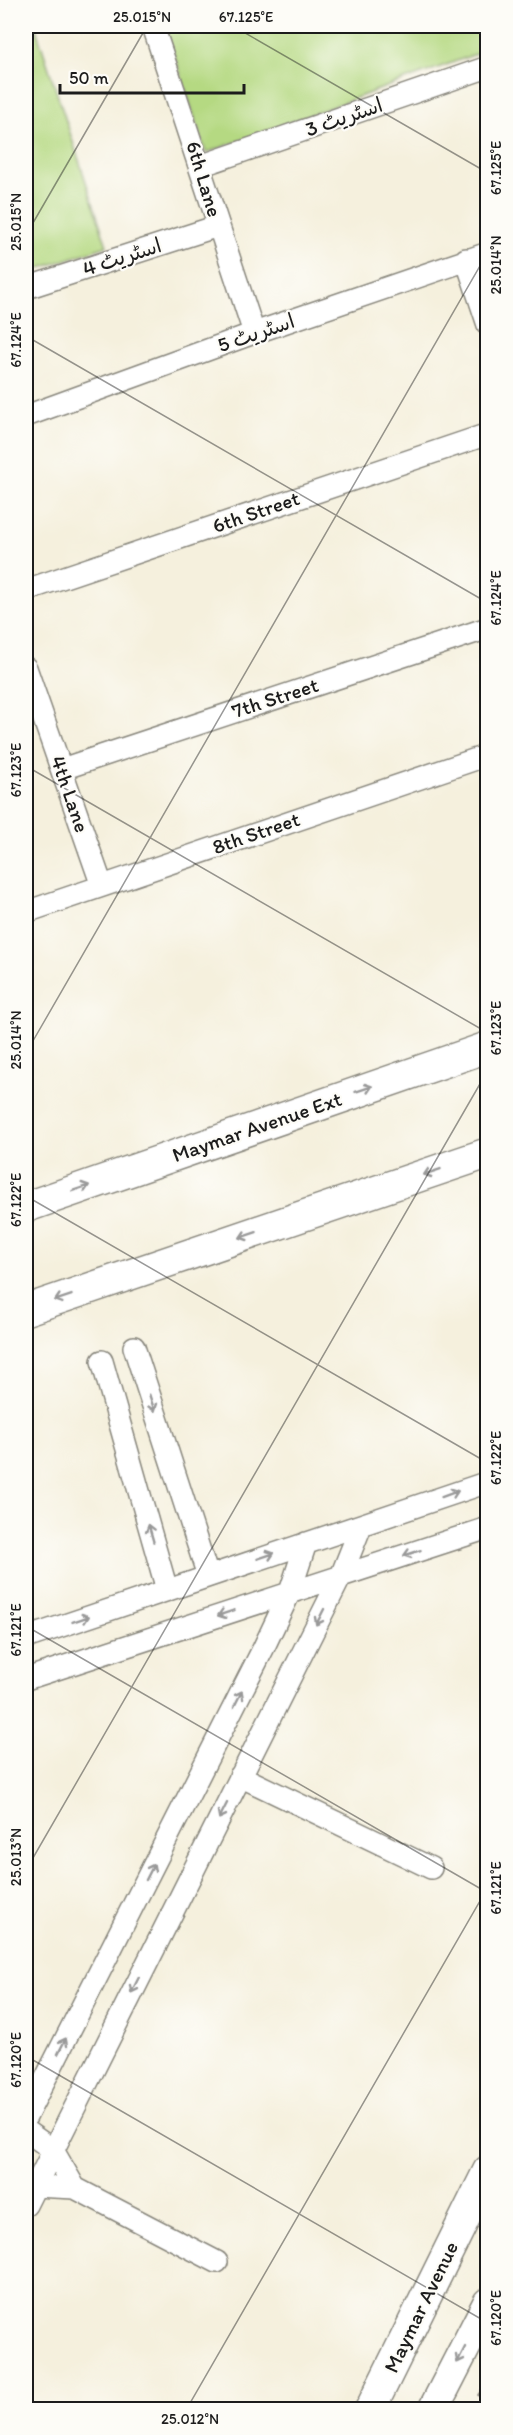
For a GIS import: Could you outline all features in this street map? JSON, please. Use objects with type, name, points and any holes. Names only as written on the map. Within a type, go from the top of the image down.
[{"type":"main road","name":"Maymar Avenue Ext","points":[[26,1207],[488,1047]]},
{"type":"main road","points":[[26,1310],[488,1153]]},
{"type":"main road","name":"Maymar Avenue","points":[[370,2409],[488,2171]]},
{"type":"main road","points":[[433,2409],[488,2303]]},
{"type":"street","name":"6th Lane","points":[[153,26],[254,333]]},
{"type":"street","name":"اسٹریٹ 3","points":[[200,166],[488,67]]},
{"type":"street","name":"اسٹریٹ 4","points":[[26,288],[218,226]]},
{"type":"street","name":"اسٹریٹ 5","points":[[26,416],[254,333],[466,259],[488,254]]},
{"type":"street","points":[[466,259],[488,325]]},
{"type":"street","name":"6th Street","points":[[26,590],[488,434]]},
{"type":"street","name":"7th Street","points":[[62,769],[488,628]]},
{"type":"street","name":"4th Lane","points":[[26,668],[102,886]]},
{"type":"street","name":"8th Street","points":[[26,912],[488,755]]},
{"type":"street","points":[[134,1347],[208,1576]]},
{"type":"street","points":[[102,1361],[168,1590]]},
{"type":"street","points":[[26,1638],[488,1482]]},
{"type":"street","points":[[28,2190],[53,2150],[341,1576],[361,1526]]},
{"type":"street","points":[[26,1679],[488,1528]]},
{"type":"street","points":[[26,2117],[290,1592],[306,1543]]},
{"type":"street","points":[[240,1776],[431,1868]]},
{"type":"street","points":[[26,2131],[53,2150],[75,2188]]},
{"type":"street","points":[[28,2190],[75,2188],[217,2262]]},
{"type":"green space","points":[[26,26],[35,26],[107,246],[26,273]]},
{"type":"green space","points":[[165,26],[487,26],[487,50],[206,153]]},
{"type":"building","points":[[485,2384],[488,2385],[488,2410],[480,2408],[486,2400],[478,2395]]}]
